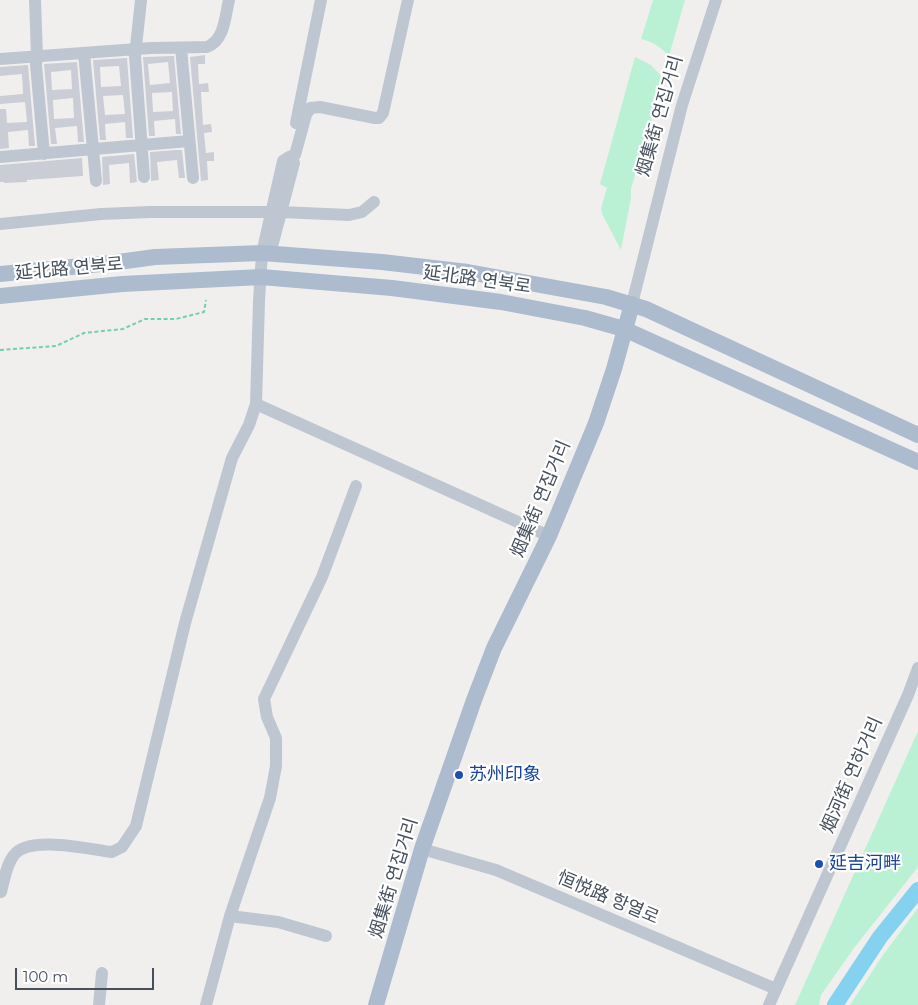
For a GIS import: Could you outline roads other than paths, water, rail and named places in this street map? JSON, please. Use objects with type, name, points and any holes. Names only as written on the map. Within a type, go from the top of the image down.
[{"type":"main road","name":"延北路 연북로","points":[[0,274],[154,257],[266,254],[382,262],[451,270],[540,284],[632,304],[918,435]]},
{"type":"main road","name":"延北路 연북로","points":[[0,296],[140,283],[261,277],[392,288],[501,302],[585,318],[624,329],[918,462]]},
{"type":"main road","name":"烟集街 연집거리","points":[[376,1005],[422,849],[474,700],[494,648],[549,536],[596,423],[614,369],[632,304]]},
{"type":"street","points":[[35,0],[36,64],[44,154]]},
{"type":"street","points":[[141,0],[135,56],[144,177]]},
{"type":"street","points":[[0,59],[136,49],[207,47],[215,42],[222,31],[229,0]]},
{"type":"street","points":[[289,157],[321,0]]},
{"type":"street","points":[[289,157],[295,155],[306,115],[310,108],[314,106],[375,118],[383,114],[408,0]]},
{"type":"street","name":"烟集街 연집거리","points":[[632,304],[682,105],[716,0]]},
{"type":"street","points":[[181,48],[193,178]]},
{"type":"street","points":[[84,53],[96,181]]},
{"type":"street","points":[[0,157],[189,141]]},
{"type":"street","points":[[1,892],[14,855],[26,846],[41,843],[112,852],[122,847],[136,826],[187,614],[232,458],[249,425],[256,404],[261,277],[276,212],[294,163],[289,157]]},
{"type":"street","points":[[0,224],[101,214],[150,212],[357,214],[374,202]]},
{"type":"street","points":[[256,404],[549,536]]},
{"type":"street","points":[[206,1005],[230,916],[270,798],[276,766],[276,738],[267,717],[264,699],[322,577],[356,486]]},
{"type":"street","name":"烟河街 연하거리","points":[[769,1005],[908,695],[918,668]]},
{"type":"street","name":"恒悦路 항열로","points":[[422,849],[496,870],[776,989]]},
{"type":"street","points":[[230,916],[278,922],[326,936]]},
{"type":"street","points":[[99,1005],[102,973]]},
{"type":"waterway","points":[[835,1005],[880,937],[918,890]]},
{"type":"place","name":"苏州印象","points":[[459,775]]},
{"type":"place","name":"延吉河畔","points":[[819,864]]}]
